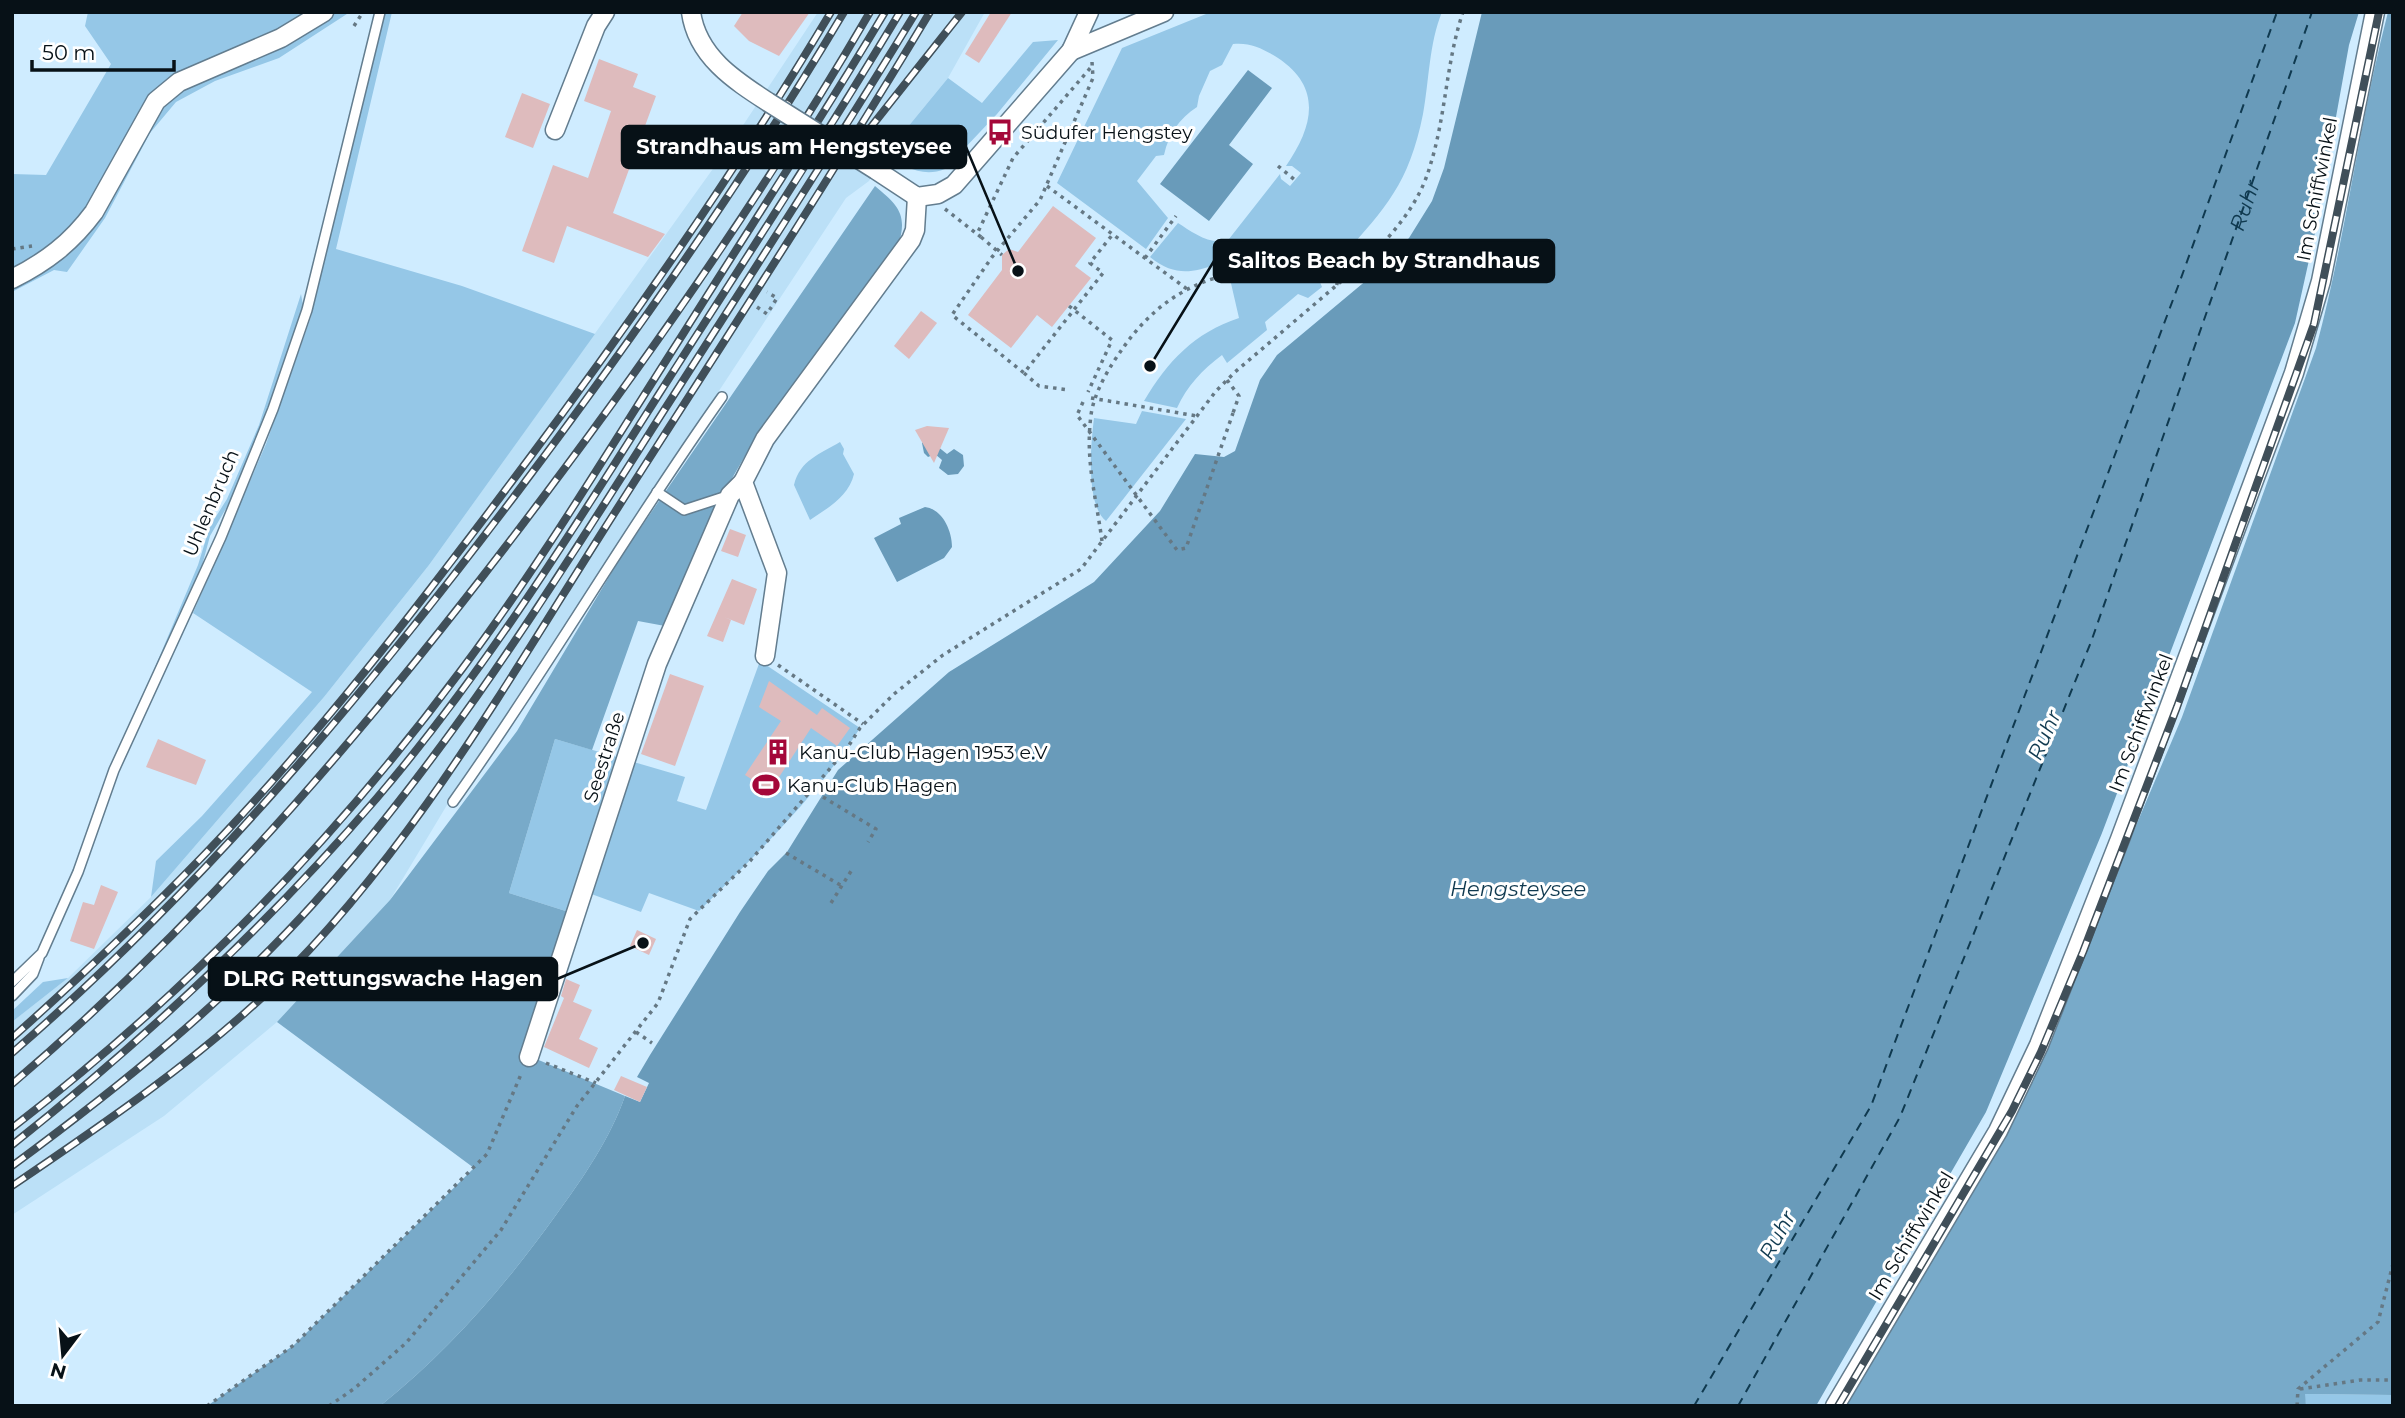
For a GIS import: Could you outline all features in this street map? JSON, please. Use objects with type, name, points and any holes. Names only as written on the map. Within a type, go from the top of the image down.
[{"type":"street","points":[[12,279],[41,265],[82,229],[156,101],[179,82],[281,38],[324,12]]},
{"type":"street","points":[[555,130],[596,26],[605,12]]},
{"type":"street","points":[[691,12],[704,47],[723,72],[917,197],[938,194],[954,185],[1071,51],[1089,12]]},
{"type":"street","points":[[1071,51],[1164,12]]},
{"type":"street","name":"Im Schiffwinkel","points":[[1835,1406],[1998,1131],[2039,1045],[2120,839],[2294,373],[2321,281],[2375,12]]},
{"type":"street","name":"Seestraße","points":[[528,1056],[657,664],[730,495],[743,482],[765,439],[911,240],[915,230],[917,197]]},
{"type":"street","points":[[743,482],[777,573],[765,656]]},
{"type":"lane","name":"Uhlenbruch","points":[[12,982],[41,953],[78,872],[114,770],[216,548],[273,409],[307,310],[380,12]]},
{"type":"lane","points":[[453,802],[519,711],[568,626],[722,397]]},
{"type":"lane","points":[[657,492],[684,510],[730,495]]},
{"type":"lane","points":[[12,996],[33,974],[41,953]]},
{"type":"path","points":[[354,26],[363,12]]},
{"type":"path","points":[[329,1406],[355,1388],[406,1343],[501,1230],[577,1106],[658,1003],[690,919],[750,861],[846,750],[863,724],[894,694],[943,655],[1066,581],[1081,569],[1227,380],[1339,284],[1391,235],[1418,195],[1438,138],[1450,60],[1463,12]]},
{"type":"path","points":[[1069,390],[1039,386],[952,315],[992,257],[1040,200],[1093,78],[1092,42]]},
{"type":"path","points":[[979,236],[1013,158],[1092,65]]},
{"type":"path","points":[[1278,166],[1294,180]]},
{"type":"path","points":[[1046,186],[1187,289]]},
{"type":"path","points":[[951,213],[1002,255]]},
{"type":"path","points":[[1145,258],[1176,216]]},
{"type":"path","points":[[1024,373],[1103,273],[1090,263],[1113,234]]},
{"type":"path","points":[[1102,543],[1088,469],[1091,412],[1111,364],[1131,336],[1154,312],[1187,289],[1215,276],[1249,270],[1285,270],[1339,284]]},
{"type":"path","points":[[757,307],[767,314],[777,298],[767,292]]},
{"type":"path","points":[[1069,306],[1112,340],[1088,392]]},
{"type":"path","points":[[1083,402],[1077,415],[1177,550],[1186,548],[1239,396],[1227,380]]},
{"type":"path","points":[[1091,398],[1197,416]]},
{"type":"path","points":[[765,656],[863,724]]},
{"type":"path","points":[[823,797],[876,829],[868,842]]},
{"type":"path","points":[[786,852],[842,886]]},
{"type":"path","points":[[831,903],[853,868]]},
{"type":"path","points":[[636,1032],[652,1043]]},
{"type":"path","points":[[207,1406],[294,1345],[487,1154],[528,1056],[596,1083]]},
{"type":"path","points":[[2297,1406],[2298,1389],[2378,1322],[2393,1264]]},
{"type":"path","points":[[2298,1389],[2360,1380],[2393,1380]]},
{"type":"shaded area","points":[[88,12],[308,12],[289,25],[183,73],[87,211],[63,239],[12,270],[12,174],[46,175],[111,64],[85,26]]},
{"type":"shaded area","points":[[333,12],[350,12],[279,58],[215,81],[176,102],[150,133],[105,218],[67,272],[54,270],[12,292],[12,284],[48,267],[172,93]]},
{"type":"shaded area","points":[[383,12],[392,12],[336,249],[462,286],[595,334],[429,565],[324,697],[151,897],[156,861],[202,816],[312,692],[193,613],[266,444],[311,317]]},
{"type":"shaded area","points":[[818,12],[985,12],[948,78],[884,156],[869,181],[846,198],[456,790],[390,900],[277,1022],[164,1116],[12,1215],[12,1022],[68,978],[151,897],[324,697],[429,565],[730,145]]},
{"type":"shaded area","points":[[1211,12],[1442,12],[1432,49],[1423,114],[1410,162],[1391,198],[1334,266],[1291,258],[1258,256],[1233,259],[1187,271],[1163,266],[1150,257],[1178,223],[1209,240],[1229,239],[1280,174],[1281,179],[1290,186],[1301,173],[1292,166],[1286,166],[1307,123],[1309,109],[1302,82],[1278,58],[1251,45],[1233,44],[1222,65],[1210,71],[1197,107],[1176,127],[1164,155],[1156,156],[1137,181],[1168,218],[1146,249],[1057,183],[1122,48]]},
{"type":"shaded area","points":[[2388,12],[2393,12],[2393,1395],[2305,1394],[2306,1406],[1846,1406],[2002,1142],[2182,717],[2316,348]]},
{"type":"shaded area","points":[[1058,40],[997,114],[945,169],[921,171],[884,156],[948,78],[982,103],[1033,42]]},
{"type":"shaded area","points":[[875,186],[890,199],[899,212],[902,226],[898,246],[758,433],[714,510],[665,626],[638,621],[592,750],[555,739],[509,893],[575,914],[529,1056],[625,1096],[604,1143],[566,1201],[496,1292],[453,1340],[380,1406],[207,1406],[294,1345],[474,1168],[277,1022],[390,900],[517,731],[622,555]]},
{"type":"shaded area","points":[[1269,275],[1320,282],[1322,287],[1308,298],[1298,294],[1265,322],[1267,330],[1227,363],[1222,355],[1190,386],[1177,408],[1144,401],[1173,361],[1195,340],[1239,318],[1230,279]]},
{"type":"shaded area","points":[[301,294],[303,305],[294,341],[264,420],[235,493],[210,536],[200,573],[153,672],[198,565],[210,526],[227,499],[259,425]]},
{"type":"shaded area","points":[[1142,411],[1186,419],[1106,521],[1099,513],[1092,488],[1094,418],[1136,424]]},
{"type":"shaded area","points":[[840,442],[854,474],[851,482],[837,501],[810,520],[794,485],[797,476],[812,459]]},
{"type":"shaded area","points":[[760,661],[860,728],[805,801],[699,911],[649,893],[641,912],[583,891],[575,914],[509,893],[555,739],[685,777],[677,801],[706,810]]},
{"type":"shaded area","points":[[68,978],[12,1022],[12,1011],[43,982]]},
{"type":"shaded area","points":[[2304,1394],[2393,1395],[2393,1406],[2306,1406]]},
{"type":"water","name":"Hengsteysee","points":[[1482,12],[2359,12],[2349,45],[2315,233],[2295,323],[2102,833],[1986,1112],[1816,1406],[380,1406],[453,1340],[517,1267],[586,1172],[612,1128],[625,1096],[640,1102],[649,1083],[637,1077],[650,1055],[740,912],[768,871],[787,852],[838,770],[949,672],[1094,582],[1160,511],[1195,454],[1224,457],[1235,451],[1260,380],[1277,355],[1380,269],[1409,238],[1432,201],[1444,168]]},
{"type":"water","points":[[1248,70],[1272,88],[1229,145],[1253,164],[1209,221],[1160,184]]},
{"type":"water","points":[[927,438],[947,454],[954,449],[963,455],[964,466],[958,474],[948,475],[939,468],[942,460],[935,454],[928,457],[924,453],[922,443]]},
{"type":"water","points":[[925,507],[936,512],[945,521],[952,547],[944,558],[897,582],[874,538],[901,524],[899,518]]},
{"type":"building","points":[[743,12],[810,12],[779,56],[749,41],[734,26]]},
{"type":"building","points":[[991,12],[1012,12],[979,63],[965,54]]},
{"type":"building","points":[[599,59],[638,74],[633,87],[656,96],[613,213],[665,234],[648,257],[567,226],[554,263],[522,251],[553,165],[588,178],[611,111],[584,101]]},
{"type":"building","points":[[522,93],[550,104],[533,148],[505,137]]},
{"type":"building","points":[[1053,206],[1096,238],[1075,266],[1091,278],[1052,327],[1037,315],[1011,348],[968,315],[1002,270],[1002,255],[1009,249],[1018,252]]},
{"type":"building","points":[[921,311],[937,323],[909,359],[894,346]]},
{"type":"building","points":[[927,426],[949,428],[934,463],[915,430]]},
{"type":"building","points":[[730,529],[746,535],[738,557],[721,551]]},
{"type":"building","points":[[732,579],[757,589],[744,625],[724,617],[731,620],[723,642],[707,636]]},
{"type":"building","points":[[670,674],[704,686],[675,766],[641,754]]},
{"type":"building","points":[[769,681],[817,715],[822,708],[850,728],[837,746],[811,728],[770,791],[745,775],[781,721],[759,707]]},
{"type":"building","points":[[158,739],[206,760],[196,785],[146,767]]},
{"type":"building","points":[[101,885],[118,892],[94,949],[70,941],[83,902],[94,905]]},
{"type":"building","points":[[637,930],[656,939],[649,955],[630,946]]},
{"type":"building","points":[[566,979],[580,985],[573,1002],[592,1010],[579,1039],[598,1048],[589,1068],[544,1047],[564,998],[561,996]]},
{"type":"building","points":[[621,1076],[647,1087],[640,1102],[614,1090]]},
{"type":"ferry route","points":[[1694,1406],[1871,1106],[2180,281],[2277,12]]},
{"type":"ferry route","points":[[1738,1406],[1900,1117],[2091,642],[2312,12]]},
{"type":"railway","points":[[12,1038],[110,948],[204,855],[287,764],[367,669],[519,472],[601,360],[720,188],[831,12]]},
{"type":"railway","points":[[12,1053],[83,989],[217,855],[403,640],[519,490],[647,315],[768,135],[844,12]]},
{"type":"railway","points":[[12,1084],[157,950],[226,879],[293,807],[420,656],[541,500],[713,261],[754,200],[870,12]]},
{"type":"railway","points":[[12,1128],[75,1078],[196,971],[308,856],[413,733],[492,628],[548,546],[885,12]]},
{"type":"railway","points":[[12,1145],[109,1065],[247,937],[376,799],[453,703],[559,550],[900,12]]},
{"type":"railway","points":[[12,1166],[131,1074],[244,975],[314,903],[408,790],[494,672],[575,550],[916,12]]},
{"type":"railway","points":[[12,1186],[146,1093],[210,1043],[271,989],[320,938],[366,884],[409,828],[490,711],[930,12]]},
{"type":"railway","points":[[867,132],[962,12]]},
{"type":"railway","points":[[1838,1406],[2012,1111],[2041,1052],[2083,952],[2177,707],[2314,324],[2379,12]]},
{"type":"place","name":"Südufer Hengstey","points":[[1000,132]]},
{"type":"place","name":"Strandhaus am Hengsteysee","points":[[1018,271]]},
{"type":"place","name":"Salitos Beach by Strandhaus","points":[[1150,366]]},
{"type":"place","name":"Kanu-Club Hagen 1953 e.V","points":[[778,752]]},
{"type":"place","name":"Kanu-Club Hagen","points":[[766,785]]},
{"type":"place","name":"DLRG Rettungswache Hagen","points":[[643,943]]},
{"type":"water label","name":"Ruhr","points":[[2245,206]]},
{"type":"water label","name":"Ruhr","points":[[2044,735]]},
{"type":"water label","name":"Ruhr","points":[[1777,1235]]}]
